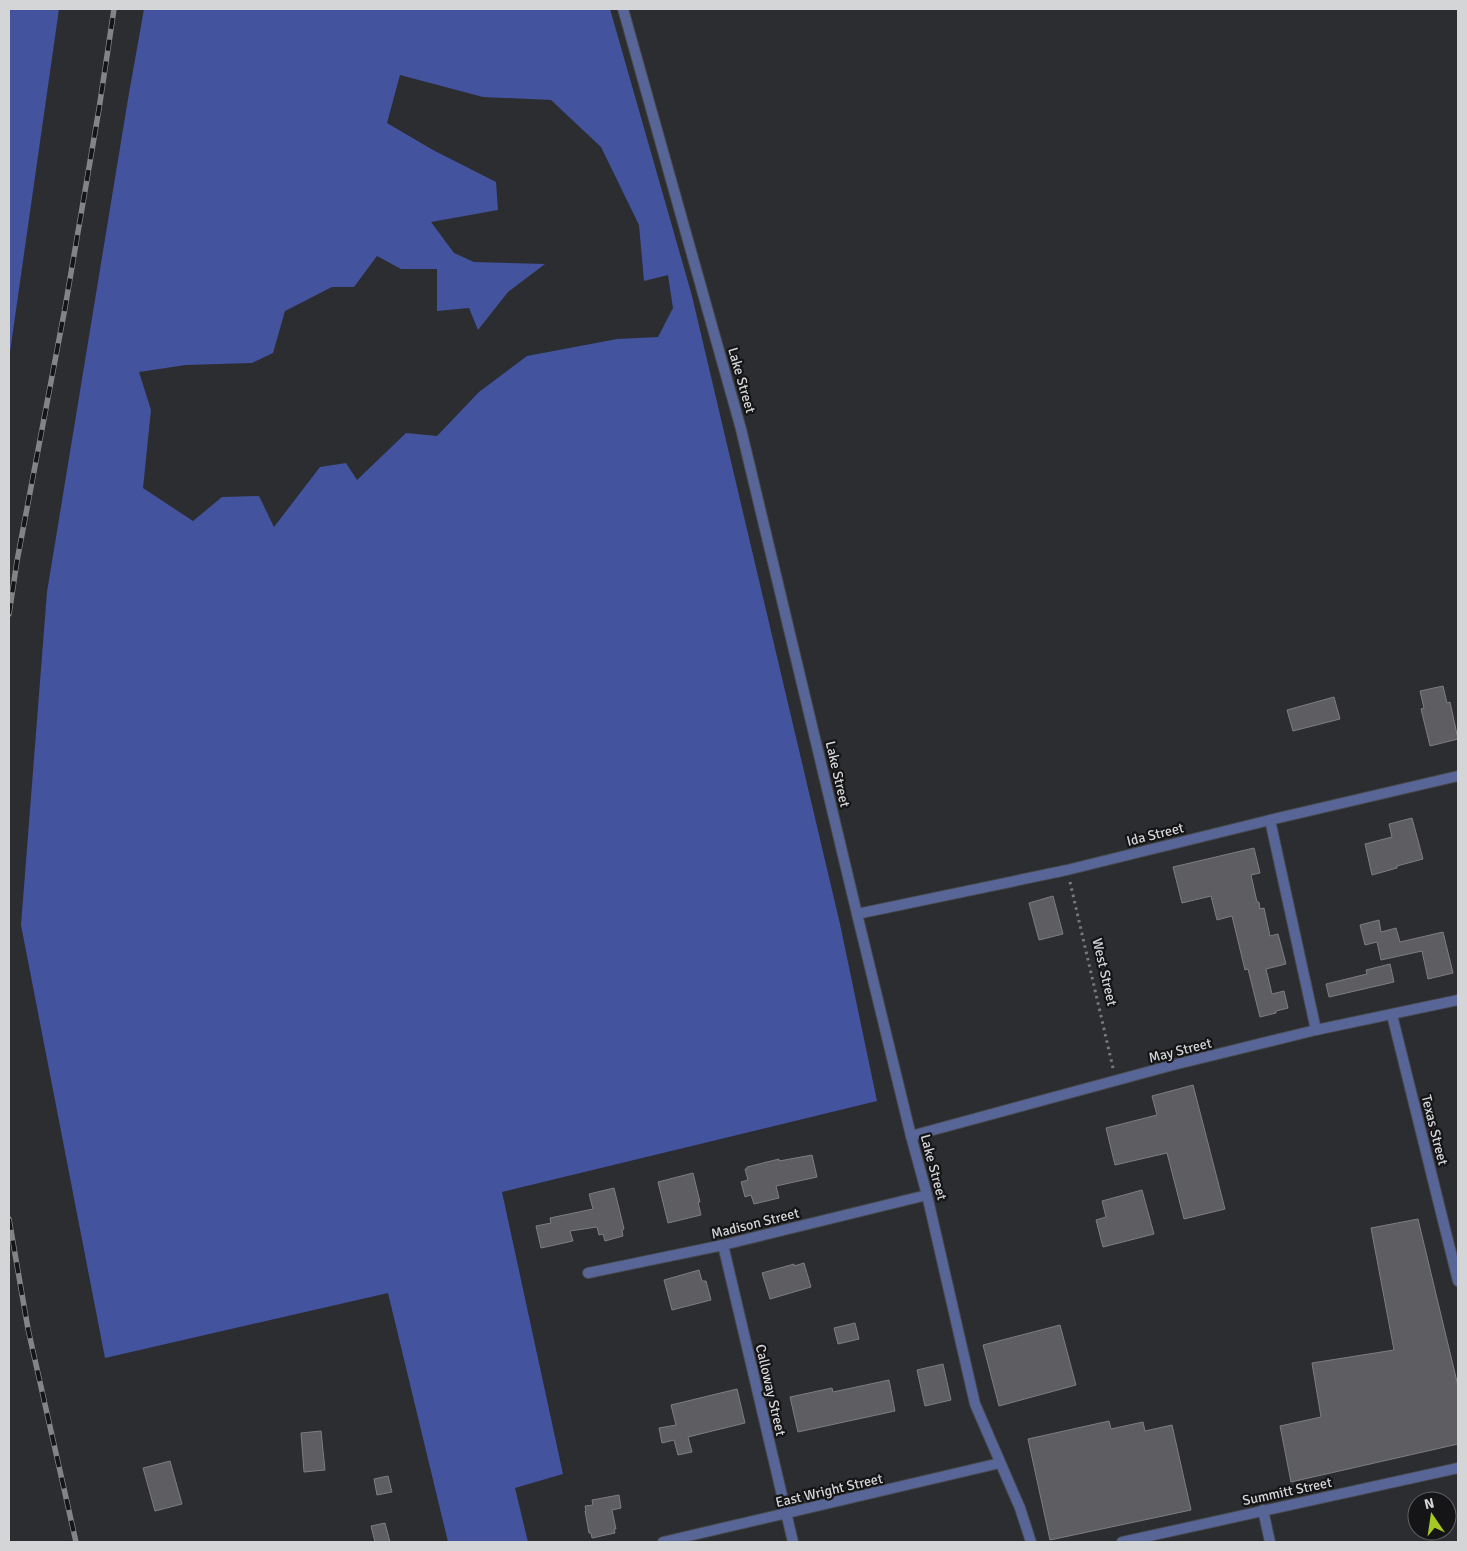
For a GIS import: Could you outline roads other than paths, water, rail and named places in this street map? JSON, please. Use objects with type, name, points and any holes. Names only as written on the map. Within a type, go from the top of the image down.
[{"type":"street","name":"Lake Street","points":[[623,9],[741,429],[857,914],[927,1194],[975,1404],[1020,1508],[1031,1542]]},
{"type":"street","name":"Ida Street","points":[[857,914],[1067,870],[1458,776]]},
{"type":"street","points":[[1270,820],[1316,1030]]},
{"type":"street","name":"May Street","points":[[911,1136],[1316,1030],[1392,1016],[1458,1000]]},
{"type":"street","name":"Texas Street","points":[[1392,1016],[1458,1281]]},
{"type":"street","name":"Madison Street","points":[[588,1273],[723,1245],[927,1194]]},
{"type":"street","name":"Calloway Street","points":[[723,1245],[793,1542]]},
{"type":"street","name":"East Wright Street","points":[[663,1542],[1000,1463]]},
{"type":"street","name":"Summitt Street","points":[[1122,1542],[1458,1468]]},
{"type":"street","points":[[1263,1510],[1270,1542]]},
{"type":"railway","points":[[9,614],[17,561],[65,308],[114,9]]},
{"type":"railway","points":[[9,1219],[28,1329],[76,1542]]}]
